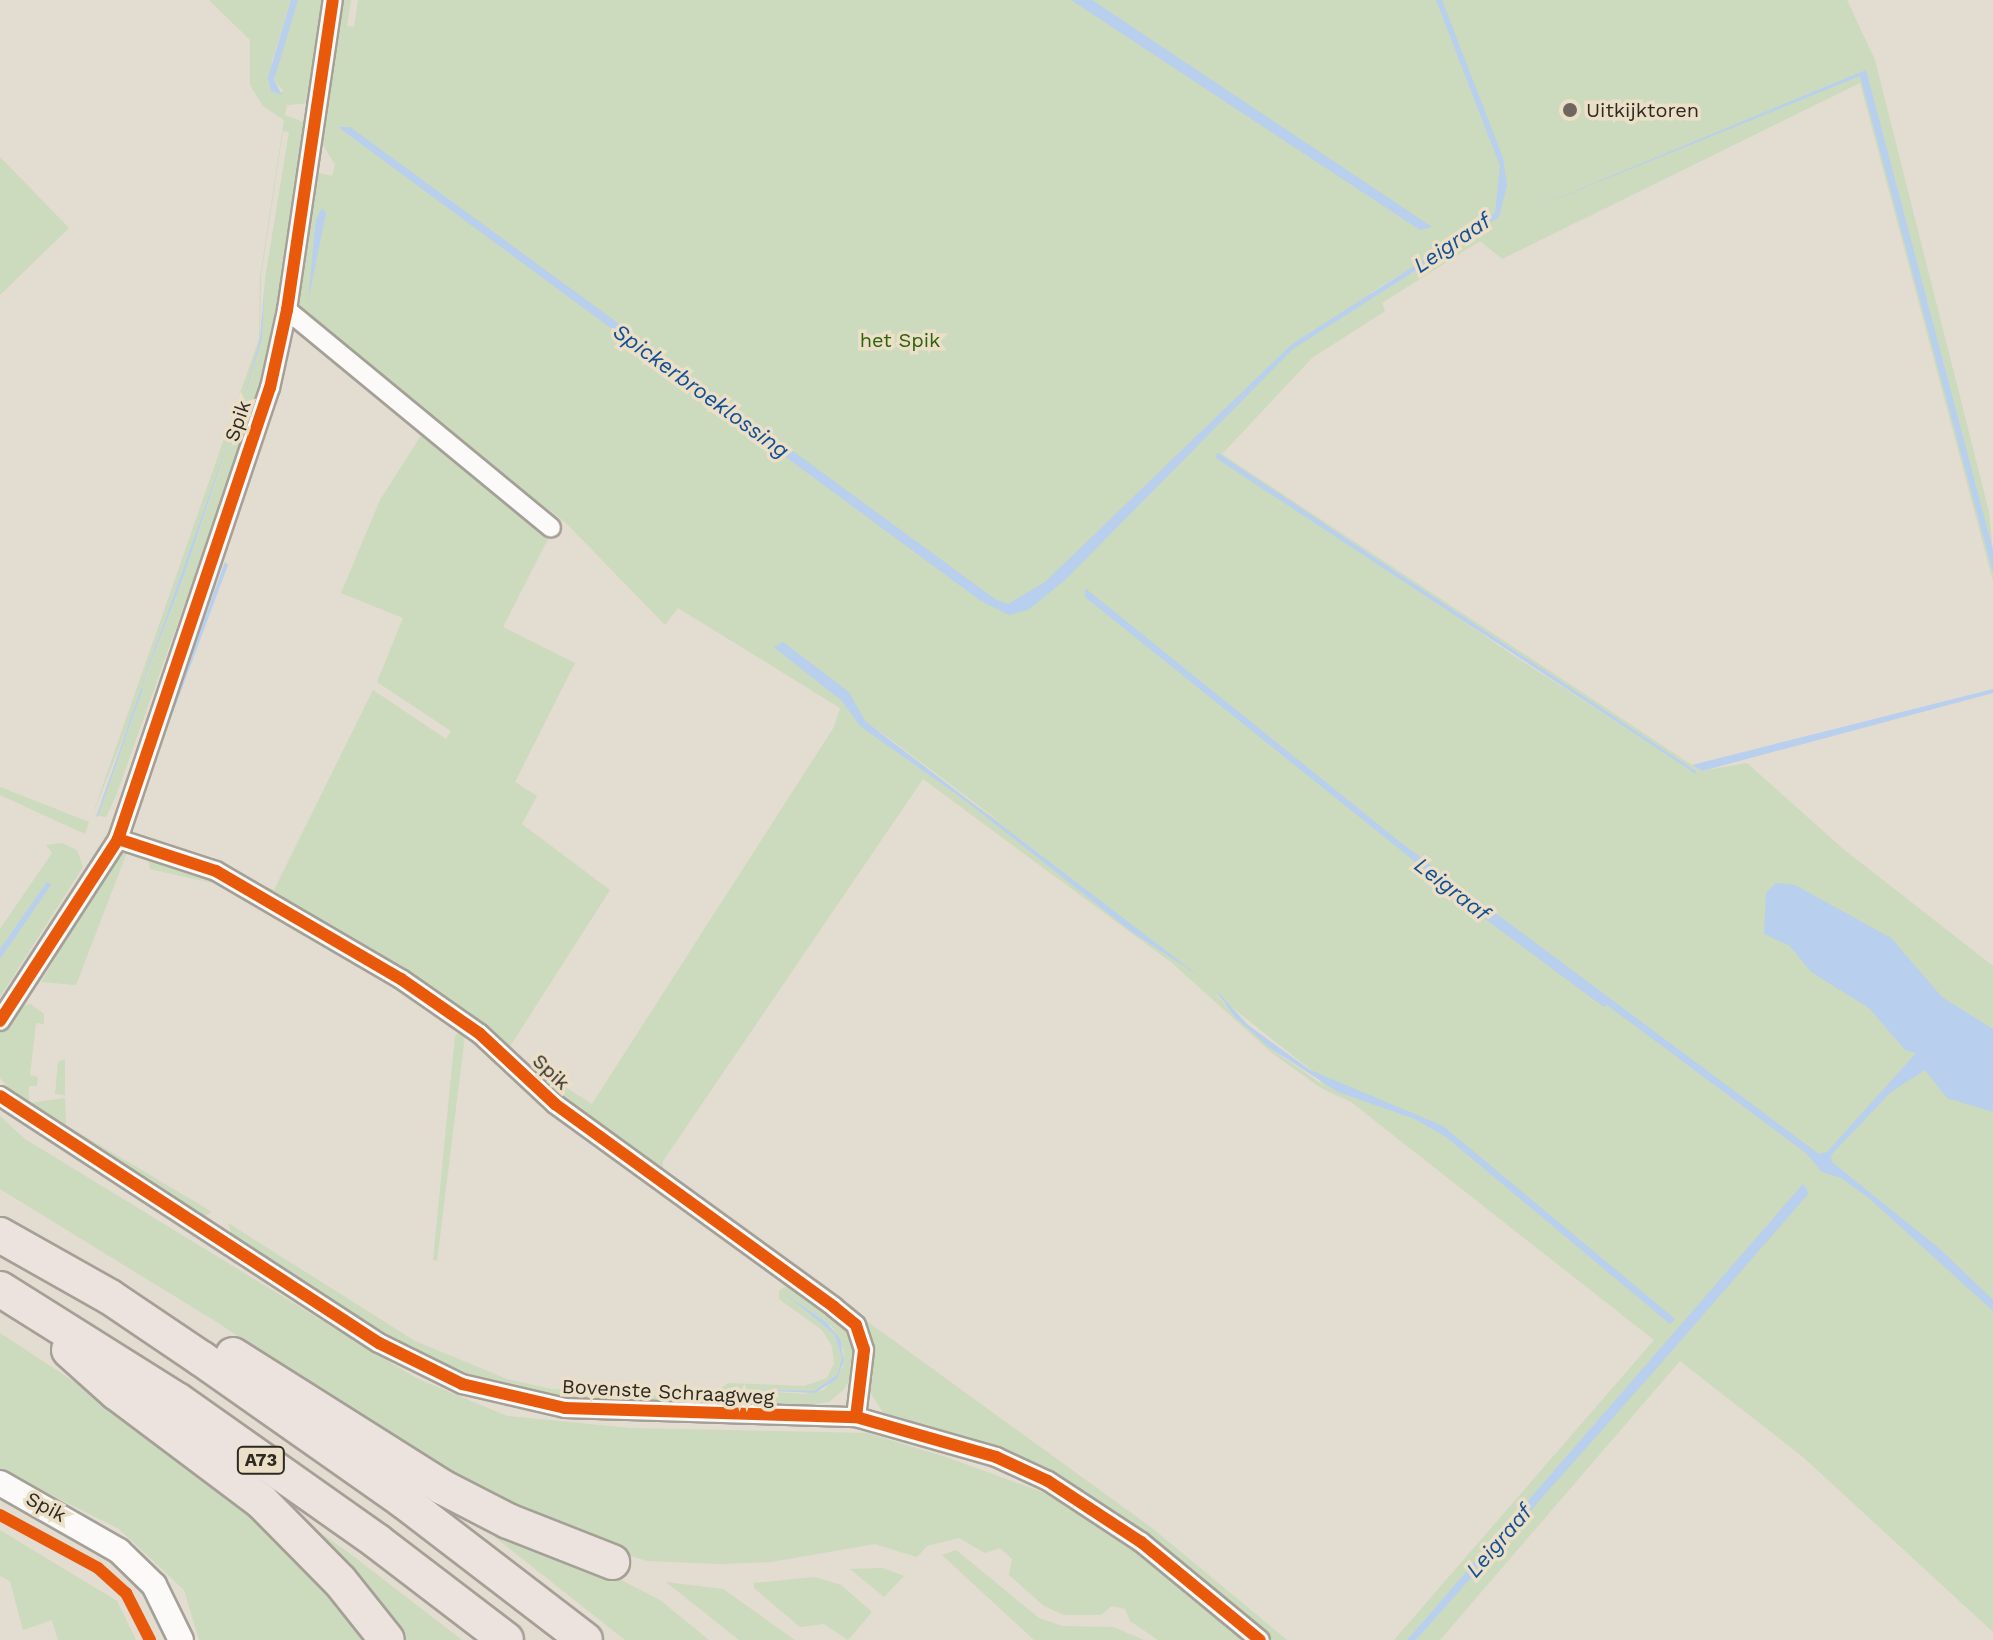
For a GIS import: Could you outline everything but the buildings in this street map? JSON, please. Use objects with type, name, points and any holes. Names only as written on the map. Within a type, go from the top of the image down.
[{"type":"highway","name":"A73","points":[[0,1235],[110,1297],[404,1501],[585,1640]]},
{"type":"highway","name":"A73","points":[[3,1291],[117,1393],[261,1501],[340,1581],[387,1640]]},
{"type":"highway","name":"A73","points":[[3,1291],[177,1400],[378,1542],[506,1640]]},
{"type":"highway","name":"A73","points":[[110,1297],[177,1321],[442,1487],[508,1521],[612,1562]]},
{"type":"street","name":"Spik","points":[[0,1021],[118,839],[270,388],[287,310],[333,0]]},
{"type":"street","points":[[287,310],[551,528]]},
{"type":"street","name":"Spik","points":[[118,839],[216,871],[401,979],[480,1034],[555,1104],[834,1307],[856,1325],[864,1350],[856,1417]]},
{"type":"street","name":"Bovenste Schraagweg","points":[[0,1096],[379,1343],[462,1384],[565,1408],[856,1417],[996,1457],[1048,1481],[1141,1542],[1260,1640]]},
{"type":"street","name":"Spik","points":[[0,1483],[119,1551],[154,1585],[181,1640]]},
{"type":"green space","points":[[209,0],[291,0],[272,61],[275,92],[284,91],[275,82],[275,72],[298,0],[326,0],[309,103],[287,105],[285,115],[306,123],[277,314],[249,423],[116,796],[106,817],[98,816],[143,688],[92,816],[259,339],[260,278],[284,120],[263,106],[250,85],[250,40]],"holes":[[[283,131],[289,132],[265,279],[262,339],[243,408],[260,339],[261,276]],[[234,429],[184,575],[144,683],[143,682]]]},
{"type":"green space","name":"het Spik","points":[[342,0],[351,0],[347,26],[354,27],[358,0],[1847,0],[1875,60],[1989,512],[1993,550],[1867,79],[1863,81],[1993,581],[1860,83],[1502,259],[1480,241],[1382,303],[1385,311],[1312,358],[1222,454],[1701,771],[1747,763],[1842,848],[1993,966],[1993,1632],[1803,1457],[1680,1361],[1440,1640],[1416,1640],[1596,1435],[1662,1347],[1407,1640],[1394,1640],[1654,1340],[1351,1102],[1321,1088],[1272,1053],[1172,963],[923,779],[663,1161],[663,1170],[658,1173],[554,1097],[562,1085],[592,1104],[834,727],[840,708],[678,608],[665,625],[566,523],[303,321],[296,305],[314,172],[332,176],[335,165],[322,143]],"holes":[[[1468,231],[1472,235],[1361,305],[1372,292],[1446,246],[1444,239],[1449,244]],[[1313,516],[1696,773],[1508,652]],[[853,715],[882,733],[1007,827],[860,725]],[[1214,993],[1311,1070],[1323,1085],[1270,1048]]]},
{"type":"green space","points":[[0,157],[69,228],[0,295]]},
{"type":"green space","points":[[424,431],[553,529],[503,627],[575,663],[515,782],[537,796],[522,824],[610,890],[509,1048],[518,1055],[515,1060],[222,868],[274,890],[373,690],[446,739],[451,731],[377,682],[403,618],[341,593],[380,500]]},
{"type":"green space","points":[[0,787],[89,822],[85,834],[0,795]]},
{"type":"green space","points":[[62,843],[77,850],[83,867],[0,997],[0,959],[51,882],[0,949],[0,929],[52,853],[46,845]]},
{"type":"green space","points":[[127,848],[208,876],[212,883],[150,869],[148,858],[127,852],[76,985],[41,982],[118,850]]},
{"type":"green space","points":[[31,1004],[44,1014],[44,1024],[36,1023],[30,1075],[38,1077],[37,1086],[29,1086],[29,1103],[65,1098],[66,1125],[212,1212],[200,1219],[18,1098],[0,1078],[0,1031],[20,1006]]},
{"type":"green space","points":[[461,1032],[465,1035],[437,1261],[433,1260],[455,1036]]},
{"type":"green space","points":[[465,1035],[842,1321],[857,1353],[854,1373],[843,1390],[829,1402],[811,1405],[591,1401],[501,1387],[415,1351],[233,1239],[228,1223],[415,1341],[507,1379],[551,1389],[711,1396],[728,1383],[804,1386],[827,1378],[834,1363],[832,1346],[822,1330],[779,1299],[779,1291],[786,1286],[567,1124]],"holes":[[[787,1294],[832,1327],[844,1351],[843,1368],[837,1375],[842,1358],[834,1334]],[[837,1375],[824,1390],[805,1394],[726,1389],[815,1391]]]},
{"type":"green space","points":[[65,1059],[65,1095],[55,1094],[58,1062]]},
{"type":"green space","points":[[0,1116],[25,1139],[416,1378],[507,1416],[630,1428],[867,1433],[946,1457],[1053,1496],[1125,1541],[1243,1640],[1158,1640],[1130,1621],[1125,1609],[1112,1606],[1101,1615],[1064,1615],[1044,1606],[1009,1575],[1012,1559],[1000,1548],[985,1553],[959,1538],[927,1546],[917,1557],[875,1544],[771,1562],[721,1564],[648,1561],[589,1544],[429,1467],[220,1324],[0,1189]]},
{"type":"green space","points":[[788,1264],[1152,1528],[1287,1640],[1273,1640],[1185,1565],[1096,1501],[1054,1477],[883,1412],[867,1388],[863,1334]]},
{"type":"green space","points":[[0,1333],[183,1453],[261,1515],[373,1640],[199,1640],[184,1590],[119,1529],[0,1469]]},
{"type":"green space","points":[[276,1501],[353,1556],[462,1640],[399,1640]]},
{"type":"green space","points":[[467,1515],[617,1578],[660,1600],[709,1640],[625,1640]]},
{"type":"green space","points":[[0,1530],[117,1601],[136,1640],[58,1640],[52,1620],[23,1630],[10,1581],[0,1576]]},
{"type":"green space","points":[[956,1550],[1039,1618],[1062,1626],[1113,1627],[1144,1640],[1034,1640],[942,1555]]},
{"type":"green space","points":[[883,1568],[904,1576],[884,1597],[850,1569]]},
{"type":"green space","points":[[815,1577],[841,1585],[872,1612],[848,1640],[824,1624],[800,1627],[754,1588],[754,1583]]},
{"type":"green space","points":[[666,1582],[723,1589],[795,1640],[739,1640]]},
{"type":"water","points":[[291,0],[298,0],[274,80],[282,95],[271,91],[268,77]]},
{"type":"water","points":[[1071,0],[1092,0],[1432,227],[1420,230]]},
{"type":"water","name":"Spickerbroeklossing","points":[[1436,0],[1442,0],[1503,158],[1507,185],[1499,217],[1293,349],[1065,580],[1028,610],[1009,615],[981,601],[338,127],[350,127],[995,599],[1008,604],[1045,582],[1291,345],[1445,246],[1444,238],[1449,244],[1495,213],[1500,166]]},
{"type":"water","points":[[1866,70],[1993,550],[1993,573],[1860,76],[1522,213]]},
{"type":"water","points":[[322,208],[326,213],[308,301],[316,219]]},
{"type":"water","points":[[265,279],[262,339],[242,408],[260,339]]},
{"type":"water","points":[[233,429],[184,575],[143,684],[143,682]]},
{"type":"water","points":[[1218,453],[1696,771],[1696,774],[1225,464],[1215,457]]},
{"type":"water","points":[[225,562],[228,565],[161,745],[159,743]]},
{"type":"water","points":[[1085,588],[1400,842],[1819,1154],[1827,1152],[1916,1053],[1905,1050],[1869,1008],[1811,972],[1790,946],[1764,934],[1766,893],[1776,883],[1795,885],[1891,938],[1942,997],[1993,1029],[1993,1112],[1947,1098],[1925,1070],[1891,1092],[1831,1155],[1832,1162],[1940,1249],[1993,1300],[1993,1311],[1870,1199],[1841,1178],[1822,1172],[1806,1153],[1428,872],[1085,597]]},
{"type":"water","points":[[783,642],[849,692],[865,721],[1199,976],[1132,932],[966,801],[860,726],[842,701],[774,647]]},
{"type":"water","points":[[141,689],[98,816],[96,817]]},
{"type":"water","points":[[1993,689],[1993,693],[1702,771],[1692,765]]},
{"type":"water","points":[[47,882],[51,885],[0,959],[0,949]]},
{"type":"water","points":[[1214,988],[1248,1025],[1310,1070],[1443,1126],[1675,1319],[1670,1324],[1446,1137],[1415,1119],[1338,1092],[1270,1048],[1235,1017]]},
{"type":"water","points":[[1803,1184],[1809,1193],[1416,1640],[1407,1640]]},
{"type":"water","points":[[786,1294],[827,1323],[840,1339],[844,1361],[837,1379],[815,1393],[726,1389],[814,1391],[837,1375],[842,1358],[834,1334]]},
{"type":"waterway","name":"Leigraaf","points":[[1433,876],[1603,1002]]},
{"type":"cycle path","points":[[0,1021],[118,839],[270,388],[287,310],[333,0]]},
{"type":"cycle path","points":[[118,839],[216,871],[401,979],[480,1034],[555,1104],[834,1307],[856,1325],[864,1350],[856,1417]]},
{"type":"cycle path","points":[[0,1096],[379,1343],[462,1384],[565,1408],[856,1417],[996,1457],[1048,1481],[1141,1542],[1260,1640]]},
{"type":"cycle path","points":[[0,1515],[98,1568],[126,1593],[150,1640]]},
{"type":"place","name":"Uitkijktoren","points":[[1570,110]]}]
